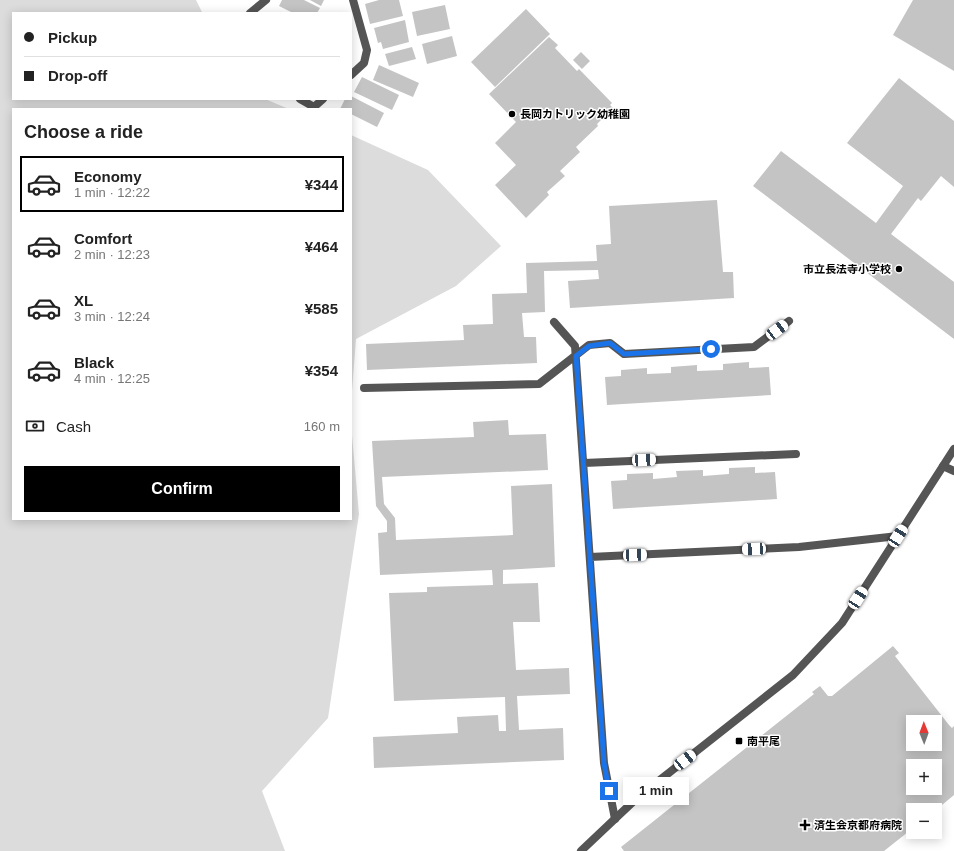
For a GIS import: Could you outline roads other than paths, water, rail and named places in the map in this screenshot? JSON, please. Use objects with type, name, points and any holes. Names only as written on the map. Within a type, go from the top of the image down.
[{"type":"street","points":[[251,12],[266,0]]},
{"type":"street","points":[[352,74],[364,63],[367,50],[353,0]]},
{"type":"street","points":[[302,100],[314,107],[322,100]]},
{"type":"street","points":[[364,388],[539,384],[589,346],[610,343],[624,354],[754,347],[789,321]]},
{"type":"street","points":[[554,322],[575,346],[604,763],[615,819]]},
{"type":"street","points":[[581,851],[637,798],[793,675],[842,623],[954,449]]},
{"type":"street","points":[[584,463],[796,454]]},
{"type":"street","points":[[943,466],[954,472]]},
{"type":"street","points":[[590,557],[799,547],[898,536]]},
{"type":"place","name":"長岡カトリック幼稚園","points":[[512,114]]},
{"type":"place","name":"市立長法寺小学校","points":[[899,269]]},
{"type":"place","name":"南平尾","points":[[739,741]]},
{"type":"place","name":"済生会京都府病院","points":[[805,825]]}]
